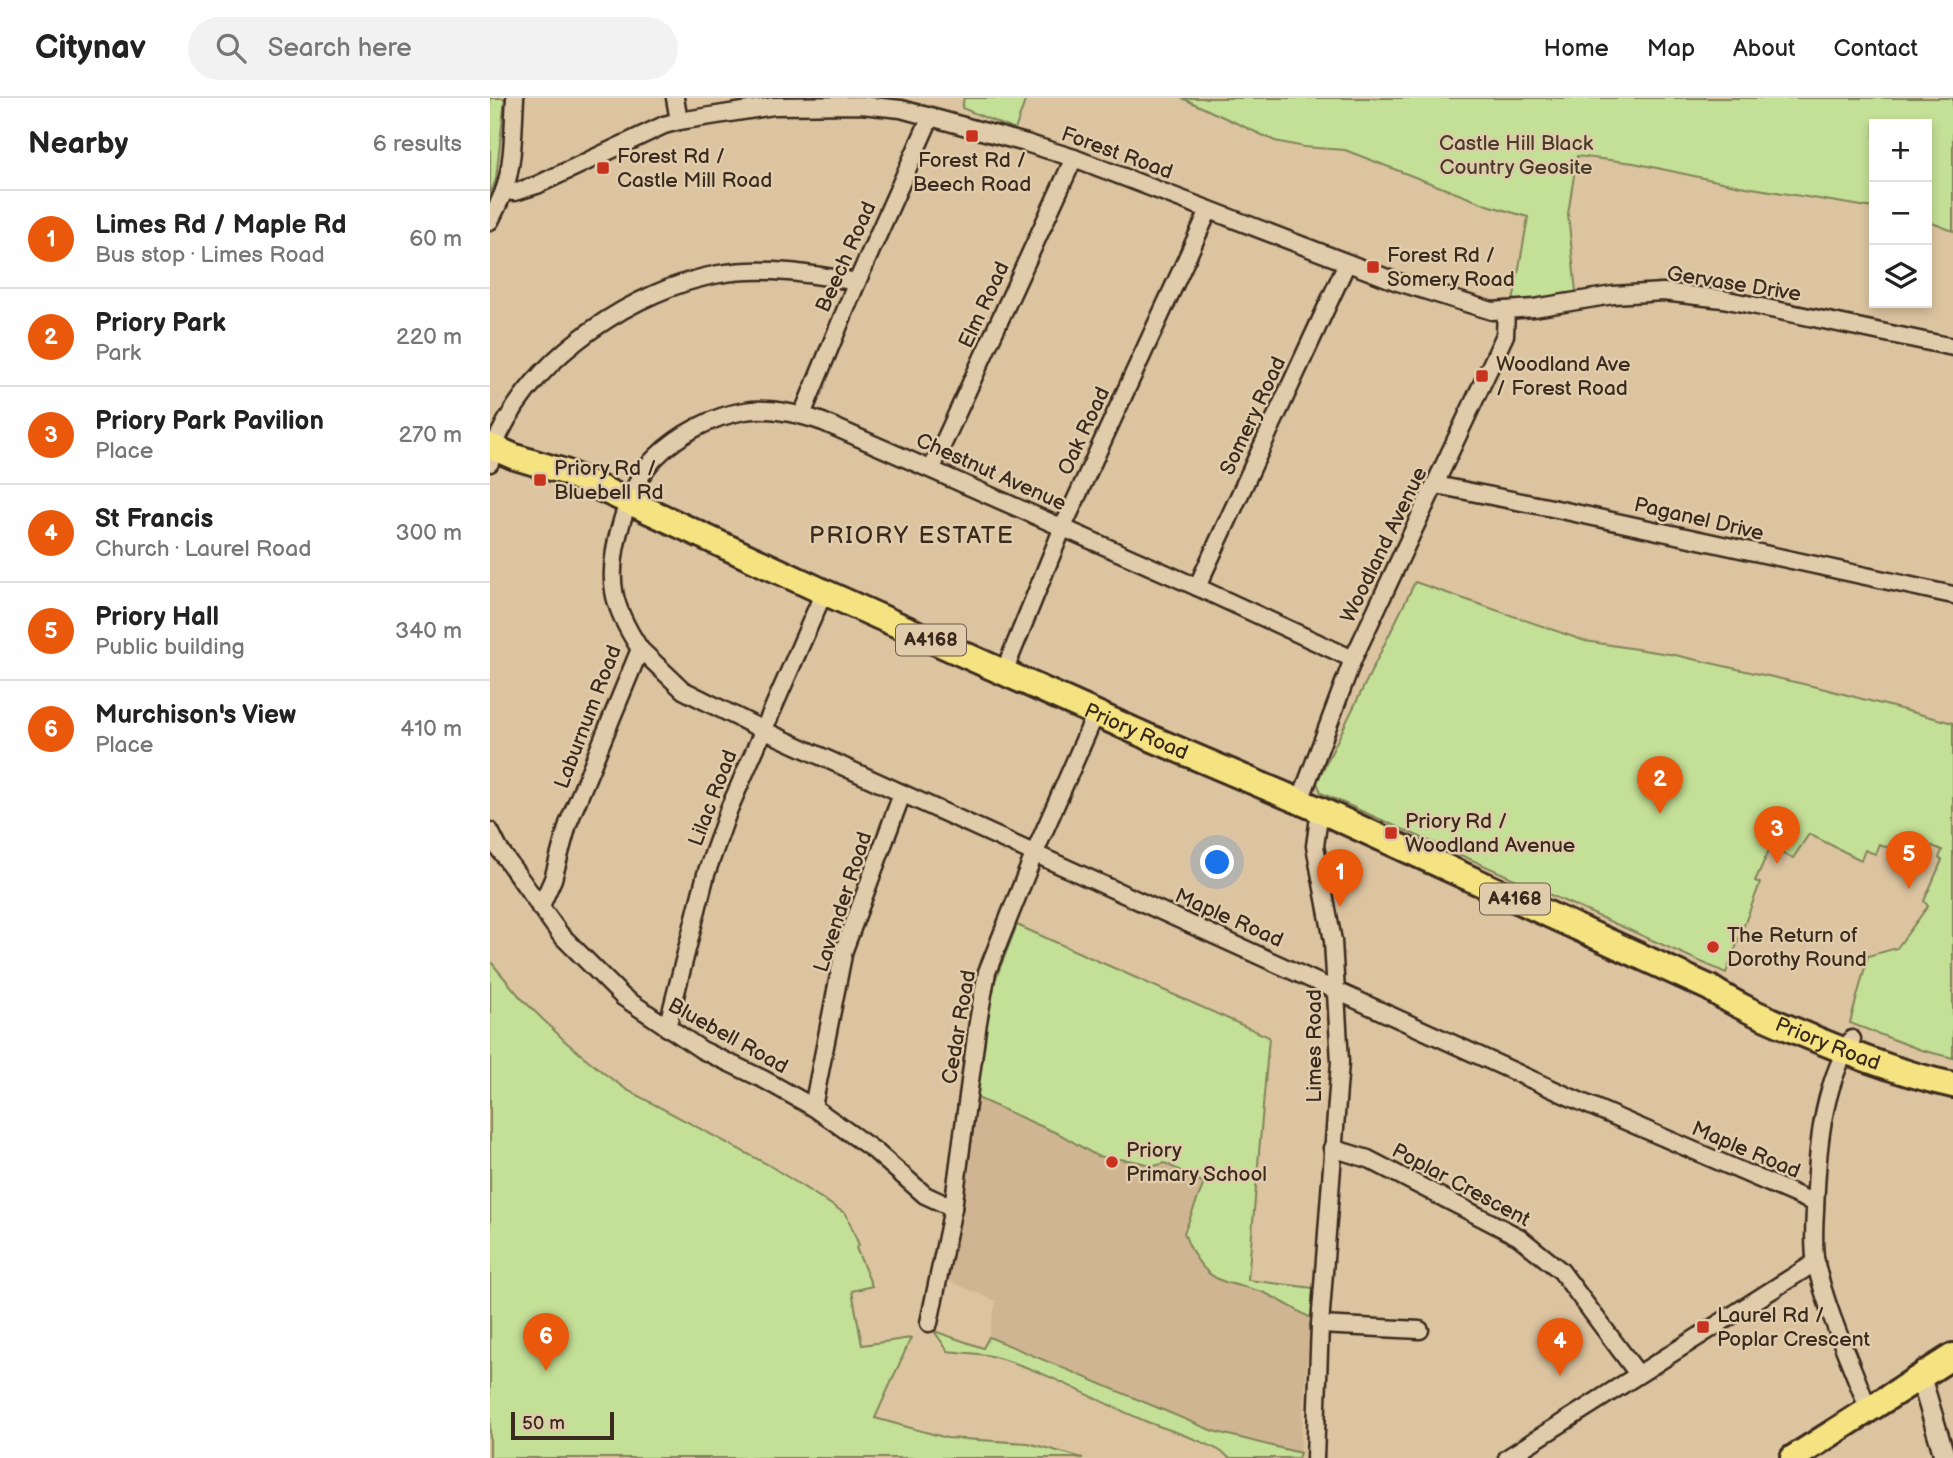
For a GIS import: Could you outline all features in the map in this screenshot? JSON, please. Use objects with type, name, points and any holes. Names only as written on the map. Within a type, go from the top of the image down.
[{"type":"main road","name":"Priory Road","points":[[493,444],[522,443],[565,472]]},
{"type":"main road","name":"Priory Road","points":[[493,444],[529,462],[565,472],[824,592],[1310,806],[1710,988],[1729,1001],[1953,1085]]},
{"type":"main road","name":"Priory Road","points":[[1710,988],[1738,992],[1808,1021],[1848,1046],[1953,1071]]},
{"type":"main road","points":[[1793,1458],[1953,1356]]},
{"type":"street","points":[[490,221],[504,191],[512,149],[515,98]]},
{"type":"street","points":[[675,98],[679,121]]},
{"type":"street","name":"Forest Road","points":[[504,191],[515,192],[537,185],[664,125],[679,121],[774,106],[861,105],[901,109],[1074,158],[1458,303],[1492,312],[1506,310]]},
{"type":"street","name":"Beech Road","points":[[802,415],[857,282],[931,116]]},
{"type":"street","name":"Elm Road","points":[[932,468],[1074,158]]},
{"type":"street","name":"Oak Road","points":[[1004,672],[1063,527],[1209,210]]},
{"type":"street","name":"Somery Road","points":[[1197,587],[1347,263]]},
{"type":"street","points":[[493,444],[527,391],[566,351],[591,331],[643,299],[681,283],[721,274],[769,271],[811,274],[857,282]]},
{"type":"street","name":"Gervase Drive","points":[[1506,310],[1613,295],[1663,292],[1723,299],[1953,347]]},
{"type":"street","name":"Woodland Avenue","points":[[1310,806],[1353,659],[1505,335],[1506,310]]},
{"type":"street","name":"Chestnut Avenue","points":[[630,501],[654,458],[681,436],[699,427],[746,411],[802,415],[932,468],[1353,659]]},
{"type":"street","name":"Paganel Drive","points":[[1436,485],[1953,595]]},
{"type":"street","name":"Laburnum Road","points":[[540,908],[553,879],[568,824],[640,649],[621,614],[614,591],[613,560],[618,531],[630,501]]},
{"type":"street","name":"Lilac Road","points":[[667,1028],[706,874],[729,809],[824,592]]},
{"type":"street","name":"Maple Road","points":[[640,649],[683,690],[763,730],[1570,1097],[1815,1203]]},
{"type":"street","name":"Cedar Road","points":[[929,1323],[953,1208],[987,972],[1035,852],[1096,713]]},
{"type":"street","name":"Lavender Road","points":[[813,1107],[844,950],[902,794]]},
{"type":"street","name":"Limes Road","points":[[1310,806],[1333,942],[1340,1062],[1320,1325],[1315,1458]]},
{"type":"street","name":"Bluebell Road","points":[[490,831],[499,849],[560,934],[623,997],[702,1050],[813,1107],[875,1151],[925,1195],[953,1208]]},
{"type":"street","points":[[1848,1046],[1832,1087],[1822,1130],[1815,1203],[1816,1262],[1838,1334],[1869,1411]]},
{"type":"street","name":"Poplar Crescent","points":[[1332,1148],[1368,1159],[1520,1237],[1561,1271],[1638,1374]]},
{"type":"street","points":[[1507,1458],[1816,1262]]},
{"type":"street","points":[[1320,1325],[1420,1330]]},
{"type":"street","points":[[1920,1378],[1945,1458]]},
{"type":"shaded area","name":"Priory Primary School","points":[[1017,925],[1269,1037],[1248,1280],[1313,1288],[1300,1453],[1213,1431],[989,1337],[996,1301],[949,1281],[984,1030],[994,983]]},
{"type":"green space","points":[[490,98],[505,98],[496,179],[490,195]]},
{"type":"green space","points":[[964,98],[1026,98],[1015,130],[962,108]]},
{"type":"green space","name":"Castle Hill Black Country Geosite","points":[[1182,98],[1953,98],[1953,231],[1932,223],[1932,119],[1869,119],[1869,207],[1740,186],[1634,163],[1577,156],[1568,214],[1576,292],[1513,302],[1528,217],[1487,205],[1345,150],[1304,147],[1275,141]]},
{"type":"green space","points":[[1415,582],[1585,641],[1675,655],[1821,688],[1953,723],[1953,1058],[1921,1050],[1850,1023],[1868,956],[1897,948],[1928,906],[1924,901],[1942,860],[1939,858],[1942,850],[1911,837],[1905,850],[1899,847],[1897,851],[1879,844],[1875,854],[1865,850],[1861,860],[1809,834],[1793,858],[1770,848],[1755,881],[1760,883],[1726,973],[1321,793],[1317,782]]},
{"type":"green space","points":[[1017,925],[1269,1037],[1248,1280],[1313,1288],[1311,1318],[1267,1294],[1220,1280],[1202,1266],[1193,1254],[1184,1233],[1204,1183],[1165,1163],[1154,1166],[1097,1156],[1061,1135],[975,1097],[994,983]]},
{"type":"green space","points":[[490,961],[521,998],[566,1042],[627,1090],[767,1164],[846,1214],[859,1245],[856,1248],[872,1286],[852,1291],[862,1345],[911,1338],[875,1418],[947,1438],[1028,1443],[1083,1458],[490,1458]]},
{"type":"green space","points":[[934,1331],[983,1348],[989,1337],[1213,1431],[1300,1453],[1298,1458],[1229,1458],[1202,1442],[1145,1421],[1031,1369],[991,1356],[948,1351]]},
{"type":"place","name":"Forest Rd / Beech Road","points":[[972,136]]},
{"type":"place","name":"Forest Rd / Castle Mill Road","points":[[603,168]]},
{"type":"place","name":"Forest Rd / Somery Road","points":[[1373,267]]},
{"type":"place","name":"Woodland Ave / Forest Road","points":[[1482,376]]},
{"type":"place","name":"Priory Rd / Bluebell Rd","points":[[540,480]]},
{"type":"place","name":"Priory Park","points":[[1660,814]]},
{"type":"place","name":"Priory Rd / Woodland Avenue","points":[[1391,833]]},
{"type":"place","name":"Priory Park Pavilion","points":[[1777,864]]},
{"type":"place","name":"Priory Hall","points":[[1909,889]]},
{"type":"place","name":"Limes Rd / Maple Rd","points":[[1340,907]]},
{"type":"place","name":"The Return of Dorothy Round","points":[[1713,947]]},
{"type":"place","name":"Priory Primary School","points":[[1112,1162]]},
{"type":"place","name":"Laurel Rd / Poplar Crescent","points":[[1703,1327]]},
{"type":"place","name":"Murchison's View","points":[[546,1371]]},
{"type":"place","name":"St Francis","points":[[1560,1376]]},
{"type":"district","name":"PRIORY ESTATE","points":[[912,535]]}]
